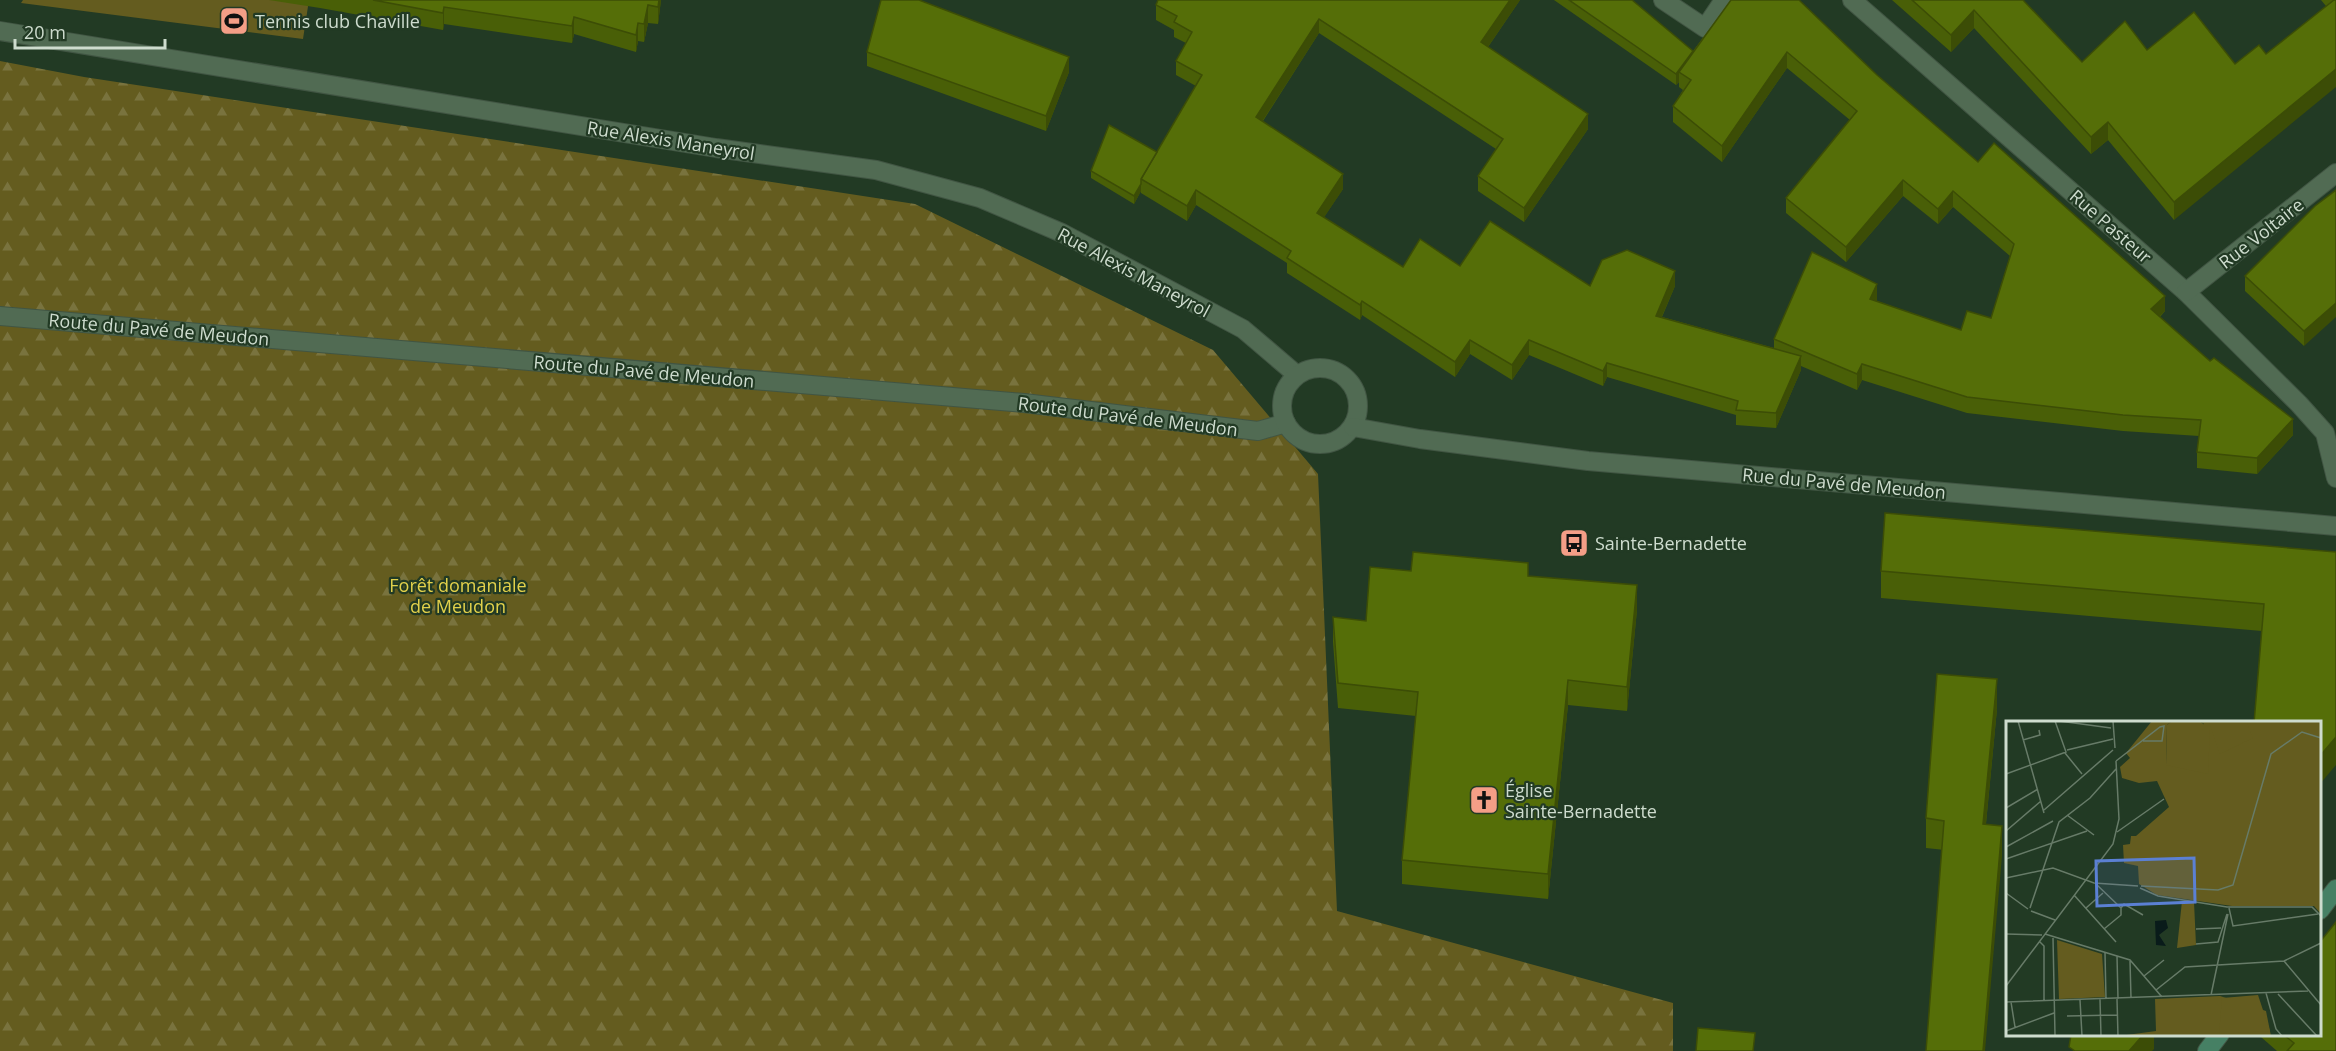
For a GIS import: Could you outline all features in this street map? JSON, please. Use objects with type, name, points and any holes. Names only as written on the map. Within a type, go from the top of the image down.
[{"type":"main road","points":[[2321,908],[2336,889]]},
{"type":"main road","points":[[2207,1051],[2219,1036]]},
{"type":"street","points":[[1663,0],[1705,28],[1724,0]]},
{"type":"street","name":"Rue Pasteur","points":[[1852,0],[2186,292],[2299,404],[2325,433],[2336,478]]},
{"type":"street","name":"Rue Alexis Maneyrol","points":[[0,31],[716,148],[876,170],[980,198],[1062,233],[1243,329],[1297,375]]},
{"type":"street","name":"Rue Voltaire","points":[[2186,292],[2336,173]]},
{"type":"street","name":"Route du Pavé de Meudon","points":[[0,316],[1024,404],[1258,431],[1286,423]]},
{"type":"street","points":[[1323,368],[1336,371],[1347,378],[1355,388],[1359,402],[1358,415],[1353,427],[1335,442],[1324,445],[1302,440],[1286,423],[1282,411],[1283,398],[1288,385],[1297,375],[1309,369],[1323,368]]},
{"type":"street","name":"Rue du Pavé de Meudon","points":[[1353,427],[1420,439],[1588,461],[2336,526]]},
{"type":"green space","name":"Tennis club Chaville","points":[[23,0],[309,0],[303,39],[21,3]]},
{"type":"green space","name":"Forêt domaniale de Meudon","points":[[0,61],[84,77],[915,204],[1213,350],[1318,474],[1337,911],[1673,1003],[1673,1051],[0,1051]]},
{"type":"building","points":[[373,0],[659,0],[658,7],[648,5],[644,24],[638,23],[636,35],[574,17],[572,26],[444,7],[443,13]]},
{"type":"building","points":[[881,0],[919,0],[1069,57],[1046,116],[867,52]]},
{"type":"building","points":[[1158,0],[1510,0],[1481,42],[1588,114],[1524,208],[1478,176],[1503,139],[1319,19],[1256,117],[1343,174],[1317,213],[1403,267],[1420,239],[1460,266],[1490,221],[1590,286],[1602,260],[1627,250],[1675,271],[1656,316],[1801,356],[1776,413],[1736,410],[1738,401],[1607,363],[1603,371],[1529,340],[1512,365],[1470,340],[1455,362],[1362,301],[1360,305],[1287,258],[1291,251],[1196,190],[1187,206],[1141,179],[1202,75],[1176,61],[1192,32],[1174,22],[1177,16],[1156,5]]},
{"type":"building","points":[[1569,0],[1632,0],[1693,51],[1676,74]]},
{"type":"building","points":[[1731,0],[1799,0],[1877,75],[1978,162],[1994,143],[2165,296],[2151,309],[2210,361],[2214,358],[2293,419],[2257,458],[2197,452],[2201,420],[2123,415],[1967,397],[1862,364],[1857,374],[1774,339],[1812,252],[1877,284],[1870,299],[1961,330],[1967,311],[1991,318],[2014,244],[1953,191],[1938,209],[1903,180],[1846,247],[1786,198],[1857,111],[1787,52],[1722,146],[1673,106],[1691,80],[1679,72]]},
{"type":"building","points":[[1912,0],[2023,0],[2082,62],[2125,21],[2147,50],[2194,12],[2235,64],[2259,45],[2266,54],[2336,0],[2336,69],[2174,202],[2108,122],[2091,137],[1974,10],[1951,35]]},
{"type":"building","points":[[1109,125],[1157,152],[1134,196],[1091,171]]},
{"type":"building","points":[[2336,190],[2336,303],[2304,331],[2245,276],[2315,206]]},
{"type":"building","points":[[1885,513],[2336,552],[2336,737],[2321,755],[2321,721],[2254,721],[2264,604],[1881,571]]},
{"type":"building","name":"Église Sainte-Bernadette","points":[[1413,552],[1528,563],[1528,576],[1637,585],[1627,687],[1568,680],[1548,874],[1402,860],[1418,692],[1338,683],[1333,617],[1366,621],[1370,567],[1411,571]]},
{"type":"building","points":[[1937,674],[1997,679],[1983,824],[2002,826],[1983,1051],[1926,1051],[1944,821],[1926,818]]},
{"type":"building","points":[[2336,922],[2336,1051],[2287,1051],[2294,1043],[2285,1036],[2321,1036],[2321,941]]},
{"type":"building","points":[[1698,1028],[1755,1033],[1753,1051],[1696,1051]]},
{"type":"building","points":[[2071,1036],[2142,1036],[2129,1051],[2075,1051],[2069,1047]]},
{"type":"place","name":"Tennis club Chaville","points":[[234,21]]},
{"type":"place","name":"Sainte-Bernadette","points":[[1574,543]]},
{"type":"place","name":"Église Sainte-Bernadette","points":[[1484,800]]}]
